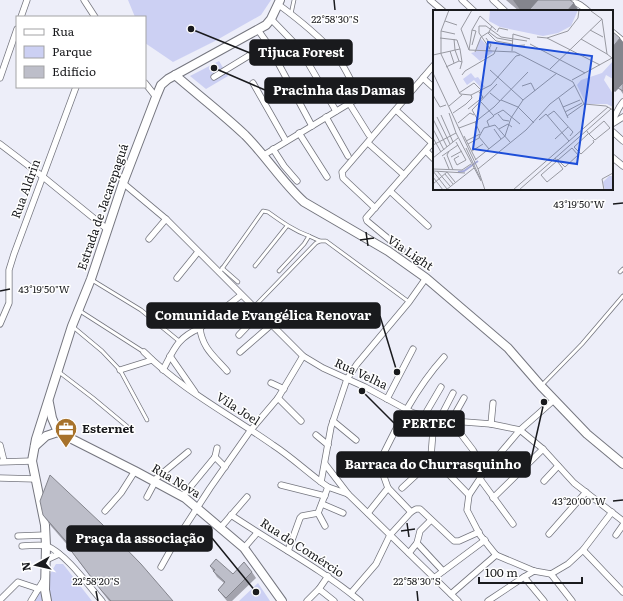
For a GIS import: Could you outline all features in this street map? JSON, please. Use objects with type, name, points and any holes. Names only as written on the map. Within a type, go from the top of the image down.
[{"type":"street","points":[[21,16],[27,0]]},
{"type":"street","points":[[84,0],[95,16]]},
{"type":"street","points":[[430,0],[442,10]]},
{"type":"street","points":[[462,0],[473,10]]},
{"type":"street","points":[[493,0],[504,10]]},
{"type":"street","points":[[563,10],[570,1],[575,0],[587,10]]},
{"type":"street","points":[[279,2],[335,54],[359,97]]},
{"type":"street","name":"Estrada de Jacarepaguá","points":[[47,601],[44,517],[32,461],[35,446],[72,326],[91,279],[107,229],[156,97],[164,82],[258,30],[271,19],[279,2]]},
{"type":"street","points":[[271,19],[300,49],[336,111]]},
{"type":"street","points":[[258,30],[268,44],[312,126]]},
{"type":"street","points":[[0,78],[16,32]]},
{"type":"street","points":[[613,33],[623,41]]},
{"type":"street","points":[[214,77],[268,44]]},
{"type":"street","points":[[376,208],[343,178],[342,174],[433,66]]},
{"type":"street","name":"Via Light","points":[[175,75],[245,135],[295,194],[304,202],[388,251],[426,278],[508,348],[554,400],[588,434],[623,464]]},
{"type":"street","points":[[423,78],[433,87]]},
{"type":"street","points":[[253,83],[286,141]]},
{"type":"street","points":[[146,84],[156,97]]},
{"type":"street","name":"Rua Aldrin","points":[[0,324],[9,303],[9,270],[14,254],[76,88]]},
{"type":"street","points":[[264,156],[286,141],[373,89]]},
{"type":"street","points":[[613,120],[616,116],[617,108],[623,102]]},
{"type":"street","points":[[349,103],[369,135]]},
{"type":"street","points":[[613,105],[617,108]]},
{"type":"street","points":[[396,110],[433,142],[366,220],[402,250]]},
{"type":"street","points":[[326,117],[348,156]]},
{"type":"street","points":[[613,122],[623,117]]},
{"type":"street","points":[[613,132],[623,141]]},
{"type":"street","points":[[300,133],[327,178]]},
{"type":"street","points":[[368,143],[404,175]]},
{"type":"street","points":[[0,144],[107,229]]},
{"type":"street","points":[[273,149],[284,166],[297,181]]},
{"type":"street","points":[[426,151],[433,157]]},
{"type":"street","points":[[613,158],[623,166]]},
{"type":"street","name":"Rua Velha","points":[[124,183],[166,219],[303,356],[323,368],[406,409],[424,416],[437,420],[492,424],[520,430],[543,449],[574,483],[623,521]]},
{"type":"street","points":[[390,192],[428,226]]},
{"type":"street","points":[[149,239],[166,219]]},
{"type":"street","points":[[177,278],[198,252]]},
{"type":"street","points":[[321,482],[333,421],[347,379],[357,364],[409,302],[426,278]]},
{"type":"street","points":[[163,370],[174,347],[179,341],[200,328],[241,295]]},
{"type":"street","points":[[239,335],[260,313]]},
{"type":"street","points":[[240,352],[271,324]]},
{"type":"street","points":[[200,328],[200,335],[204,346],[227,371]]},
{"type":"street","points":[[387,399],[414,349]]},
{"type":"street","name":"Vila Joel","points":[[144,352],[163,370],[198,396],[273,445],[328,487],[348,494]]},
{"type":"street","points":[[170,356],[198,396]]},
{"type":"street","points":[[161,567],[197,508],[250,430],[278,398],[303,356]]},
{"type":"street","points":[[411,512],[388,488],[379,463],[406,409],[432,370],[444,358]]},
{"type":"street","points":[[120,370],[152,360]]},
{"type":"street","points":[[271,383],[284,389]]},
{"type":"street","points":[[424,416],[441,387]]},
{"type":"street","points":[[402,488],[415,476],[431,456],[437,420],[453,393]]},
{"type":"street","points":[[278,398],[301,421]]},
{"type":"street","points":[[464,398],[451,421],[473,450],[485,471]]},
{"type":"street","points":[[554,400],[520,430],[485,471],[469,495],[467,510],[484,540],[496,556],[534,571],[551,574],[568,564],[583,550],[612,512]]},
{"type":"street","points":[[35,446],[46,436],[58,432],[52,418],[48,401]]},
{"type":"street","points":[[492,424],[493,403]]},
{"type":"street","points":[[333,421],[356,440]]},
{"type":"street","name":"Rua Nova","points":[[58,432],[182,496],[244,548],[282,601]]},
{"type":"street","points":[[316,435],[328,445]]},
{"type":"street","points":[[0,448],[2,461],[32,461]]},
{"type":"street","points":[[182,496],[215,456],[217,448]]},
{"type":"street","points":[[493,498],[543,449]]},
{"type":"street","points":[[147,497],[154,482],[188,452]]},
{"type":"street","points":[[215,456],[225,467]]},
{"type":"street","points":[[431,456],[469,495]]},
{"type":"street","points":[[325,464],[348,494],[455,599],[496,556]]},
{"type":"street","points":[[544,481],[558,466]]},
{"type":"street","points":[[105,511],[121,493],[135,471]]},
{"type":"street","points":[[0,478],[36,479]]},
{"type":"street","points":[[480,479],[513,524]]},
{"type":"street","points":[[281,485],[325,496]]},
{"type":"street","points":[[318,513],[328,487]]},
{"type":"street","points":[[368,513],[388,488]]},
{"type":"street","points":[[549,534],[586,492]]},
{"type":"street","points":[[220,527],[247,497]]},
{"type":"street","points":[[322,504],[343,513]]},
{"type":"street","points":[[351,593],[376,564],[390,535],[416,508],[420,509],[454,541],[459,541],[479,532]]},
{"type":"street","points":[[318,513],[325,526]]},
{"type":"street","points":[[288,551],[301,517],[318,513]]},
{"type":"street","name":"Rua do Comércio","points":[[231,515],[257,533],[328,576],[360,601]]},
{"type":"street","points":[[409,553],[417,543],[420,531],[431,520]]},
{"type":"street","points":[[616,535],[623,525]]},
{"type":"street","points":[[155,532],[175,542]]},
{"type":"street","points":[[244,548],[257,533]]},
{"type":"street","points":[[18,536],[45,535]]},
{"type":"street","points":[[434,578],[484,540]]},
{"type":"street","points":[[417,543],[444,571]]},
{"type":"street","points":[[22,546],[46,546],[59,554],[102,601]]},
{"type":"street","points":[[583,550],[623,592]]},
{"type":"street","points":[[46,560],[59,554]]},
{"type":"street","points":[[488,601],[534,571]]},
{"type":"street","points":[[551,574],[572,601]]},
{"type":"street","points":[[307,601],[319,589],[328,576]]},
{"type":"street","points":[[524,577],[544,601]]},
{"type":"street","points":[[31,601],[45,578]]},
{"type":"street","points":[[3,600],[17,583],[20,582],[39,589]]},
{"type":"street","points":[[319,589],[334,601]]},
{"type":"lane","points":[[291,14],[294,0]]},
{"type":"lane","points":[[219,273],[263,211],[268,212],[298,232],[320,241],[326,241],[409,302]]},
{"type":"lane","points":[[255,266],[287,226]]},
{"type":"lane","points":[[279,271],[304,244],[309,236]]},
{"type":"lane","points":[[254,307],[320,241]]},
{"type":"lane","points":[[222,268],[238,282]]},
{"type":"lane","points":[[620,272],[623,269]]},
{"type":"lane","points":[[91,279],[141,310],[179,341]]},
{"type":"lane","points":[[541,386],[582,344],[623,296]]},
{"type":"lane","points":[[78,310],[144,352]]},
{"type":"lane","points":[[72,326],[102,351],[120,370],[146,420]]},
{"type":"lane","points":[[58,371],[129,428]]},
{"type":"green space","points":[[128,0],[271,0],[261,15],[215,41],[173,62],[146,44],[146,16],[135,16]]},
{"type":"green space","points":[[219,61],[228,76],[206,89],[190,76]]},
{"type":"green space","points":[[56,564],[63,564],[92,601],[34,601]]},
{"type":"green space","points":[[258,583],[270,601],[239,601]]},
{"type":"building","points":[[538,0],[570,0],[574,3],[568,10],[530,9]]},
{"type":"building","points":[[613,32],[620,38],[613,47]]},
{"type":"building","points":[[623,83],[623,91],[618,88]]},
{"type":"building","points":[[50,475],[102,524],[141,564],[173,601],[111,601],[69,548],[71,547],[43,515],[40,501]]},
{"type":"building","points":[[216,559],[233,574],[244,562],[252,572],[226,598],[218,590],[225,582],[213,571],[215,570],[210,566]]},
{"type":"place","name":"Tijuca Forest","points":[[191,29]]},
{"type":"place","name":"Pracinha das Damas","points":[[214,68]]},
{"type":"place","name":"Comunidade Evangélica Renovar","points":[[397,372]]},
{"type":"place","name":"PERTEC","points":[[362,391]]},
{"type":"place","name":"Barraca do Churrasquinho","points":[[544,402]]},
{"type":"place","name":"Esternet","points":[[66,448]]},
{"type":"place","name":"Praça da associação","points":[[256,592]]}]
